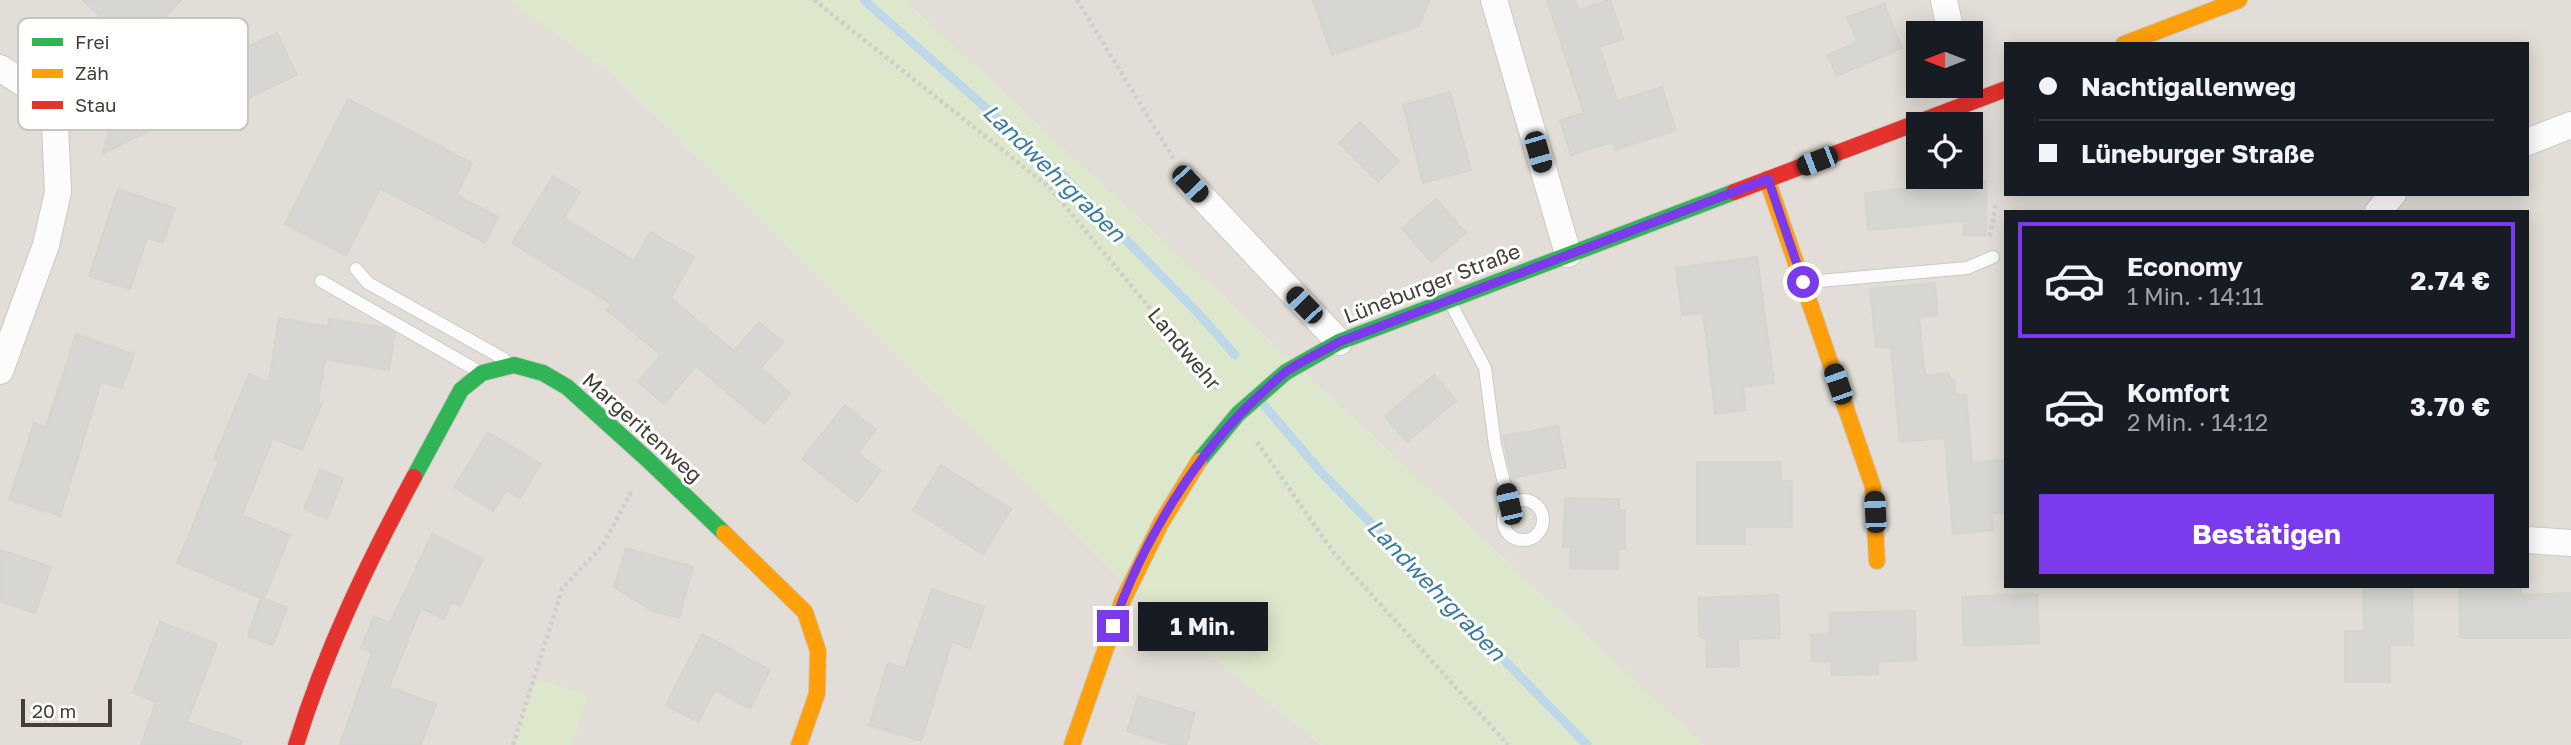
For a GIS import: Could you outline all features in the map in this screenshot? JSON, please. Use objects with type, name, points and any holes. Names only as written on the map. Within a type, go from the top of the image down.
[{"type":"street","points":[[1494,0],[1568,254]]},
{"type":"street","points":[[1944,0],[1948,21]]},
{"type":"street","points":[[2129,42],[2239,0]]},
{"type":"street","points":[[0,68],[18,80]]},
{"type":"street","name":"Lüneburger Straße","points":[[1983,92],[2004,89]]},
{"type":"street","name":"Lüneburger Straße","points":[[1072,745],[1122,602],[1161,523],[1199,462],[1238,414],[1286,372],[1339,342],[1768,179],[1956,98]]},
{"type":"street","points":[[2529,141],[2571,125]]},
{"type":"street","points":[[0,371],[46,246],[58,192],[55,130]]},
{"type":"street","points":[[1768,179],[1873,487],[1877,561]]},
{"type":"street","points":[[1190,184],[1339,342]]},
{"type":"street","points":[[2380,210],[2391,196]]},
{"type":"street","points":[[296,745],[325,655],[353,592],[461,390],[482,373],[514,365]]},
{"type":"street","name":"Margeritenweg","points":[[514,365],[543,373],[567,387],[648,460],[805,612],[818,651],[817,694],[799,745]]},
{"type":"street","points":[[2529,540],[2571,543]]},
{"type":"lane","points":[[1803,282],[1967,268],[1990,259]]},
{"type":"lane","points":[[356,269],[368,283],[514,365]]},
{"type":"lane","points":[[321,281],[482,373]]},
{"type":"lane","points":[[1448,300],[1485,368],[1495,445],[1509,504]]},
{"type":"path","name":"Landwehr","points":[[814,0],[1049,187],[1238,414],[1333,552],[1508,745]]},
{"type":"path","points":[[1077,0],[1190,184]]},
{"type":"path","points":[[1990,259],[1996,203]]},
{"type":"path","points":[[513,745],[562,589],[603,545],[648,460]]},
{"type":"shaded area","points":[[0,0],[507,0],[613,74],[1134,593],[1321,745],[0,745]]},
{"type":"shaded area","points":[[904,0],[2571,0],[2571,745],[1704,745]]},
{"type":"green space","points":[[507,0],[904,0],[1704,745],[1321,745],[1134,593],[613,74]]},
{"type":"green space","points":[[535,679],[588,695],[572,745],[514,745]]},
{"type":"building","points":[[83,0],[181,0],[164,18],[102,18]]},
{"type":"building","points":[[1313,0],[1429,0],[1419,26],[1332,55]]},
{"type":"building","points":[[1547,0],[1575,0],[1578,10],[1610,0],[1623,39],[1599,47],[1617,101],[1662,87],[1676,130],[1615,150],[1613,142],[1571,155],[1560,120],[1584,113]]},
{"type":"building","points":[[1884,4],[1902,48],[1837,76],[1827,55],[1858,42],[1847,17]]},
{"type":"building","points":[[277,33],[297,75],[248,98],[248,46]]},
{"type":"building","points":[[1450,92],[1471,170],[1423,183],[1403,105]]},
{"type":"building","points":[[348,99],[472,163],[456,195],[498,217],[485,243],[380,188],[346,255],[285,224]]},
{"type":"building","points":[[1360,122],[1399,161],[1378,182],[1339,143]]},
{"type":"building","points":[[110,130],[151,130],[102,154]]},
{"type":"building","points":[[553,176],[580,192],[564,218],[634,261],[650,232],[694,257],[671,298],[734,351],[759,322],[783,342],[761,368],[790,393],[764,424],[696,366],[664,404],[638,382],[661,355],[607,310],[611,304],[512,243]]},
{"type":"building","points":[[1983,181],[1986,181],[1986,235],[1964,235],[1964,221],[1868,230],[1865,193],[1906,189],[1983,189]]},
{"type":"building","points":[[118,189],[175,208],[163,243],[147,238],[130,289],[89,276]]},
{"type":"building","points":[[1436,199],[1466,233],[1431,262],[1402,228]]},
{"type":"building","points":[[1757,257],[1774,383],[1743,387],[1746,410],[1715,414],[1703,312],[1682,315],[1676,268]]},
{"type":"building","points":[[1935,283],[1938,315],[1919,317],[1925,376],[1949,373],[1950,380],[1954,379],[1956,395],[1966,395],[1972,463],[2004,460],[2004,512],[1991,513],[1993,530],[1953,534],[1945,438],[1900,442],[1891,347],[1876,348],[1870,289]]},
{"type":"building","points":[[279,318],[328,327],[329,319],[386,328],[395,333],[389,370],[325,359],[318,402],[322,403],[302,450],[273,438],[242,515],[290,535],[264,599],[287,607],[273,645],[248,636],[261,598],[177,563],[219,461],[214,459],[249,374],[269,382]]},
{"type":"building","points":[[76,334],[134,354],[122,388],[101,382],[60,516],[9,499],[34,423],[46,427]]},
{"type":"building","points":[[1434,375],[1456,401],[1407,442],[1385,416]]},
{"type":"building","points":[[845,405],[876,430],[858,453],[881,471],[857,502],[802,459]]},
{"type":"building","points":[[1558,426],[1566,467],[1512,478],[1503,436]]},
{"type":"building","points":[[488,432],[541,464],[520,498],[506,490],[493,511],[454,487]]},
{"type":"building","points":[[1697,462],[1780,462],[1781,481],[1792,481],[1792,527],[1745,527],[1745,544],[1697,544]]},
{"type":"building","points":[[941,465],[1011,509],[983,554],[913,510]]},
{"type":"building","points":[[320,469],[343,479],[327,519],[304,509]]},
{"type":"building","points":[[1565,498],[1619,499],[1619,510],[1625,510],[1625,549],[1618,549],[1618,569],[1570,568],[1571,547],[1563,547]]},
{"type":"building","points":[[432,534],[483,559],[460,606],[452,602],[444,619],[421,608],[389,687],[436,704],[421,745],[340,745],[372,653],[361,648],[374,616],[390,623]]},
{"type":"building","points":[[626,548],[693,567],[679,618],[651,610],[614,587]]},
{"type":"building","points":[[0,550],[51,567],[35,613],[0,601]]},
{"type":"building","points":[[2364,588],[2412,588],[2413,645],[2390,645],[2390,682],[2345,682],[2345,631],[2364,631]]},
{"type":"building","points":[[2460,588],[2521,588],[2521,595],[2571,593],[2571,638],[2460,638]]},
{"type":"building","points":[[932,589],[984,607],[970,648],[952,642],[921,741],[869,725],[888,663],[905,668]]},
{"type":"building","points":[[2037,594],[2039,643],[1964,646],[1962,597]]},
{"type":"building","points":[[1778,595],[1780,638],[1738,639],[1739,666],[1707,667],[1706,638],[1700,638],[1698,598]]},
{"type":"building","points":[[1915,611],[1916,660],[1878,662],[1878,674],[1832,675],[1831,661],[1812,662],[1811,635],[1830,634],[1830,613]]},
{"type":"building","points":[[160,622],[217,644],[187,722],[242,741],[241,745],[141,745],[156,702],[133,693]]},
{"type":"building","points":[[702,634],[770,670],[750,709],[715,690],[698,722],[666,705]]},
{"type":"building","points":[[1138,696],[1195,713],[1186,745],[1172,745],[1127,731]]},
{"type":"waterway","name":"Landwehrgraben","points":[[864,0],[1063,176],[1198,313],[1235,355]]},
{"type":"waterway","name":"Landwehrgraben","points":[[1263,404],[1321,472],[1587,745]]},
{"type":"traffic: fast","points":[[1199,461],[1238,414],[1286,372],[1339,342],[1734,192]]},
{"type":"traffic: fast","points":[[414,477],[461,390],[482,373],[514,365],[543,373],[567,387],[724,533]]},
{"type":"traffic: slow","points":[[2129,42],[2239,0]]},
{"type":"traffic: slow","points":[[1767,179],[1873,487],[1877,561]]},
{"type":"traffic: slow","points":[[1072,745],[1122,602],[1161,523],[1199,461]]},
{"type":"traffic: slow","points":[[724,533],[805,612],[818,651],[817,694],[799,745]]},
{"type":"traffic: jam","points":[[1734,192],[2004,90]]},
{"type":"traffic: jam","points":[[296,745],[307,710],[348,608],[414,477]]},
{"type":"route","points":[[1113,626],[1161,523],[1199,462],[1238,414],[1286,372],[1339,342],[1768,179],[1803,282]]}]
